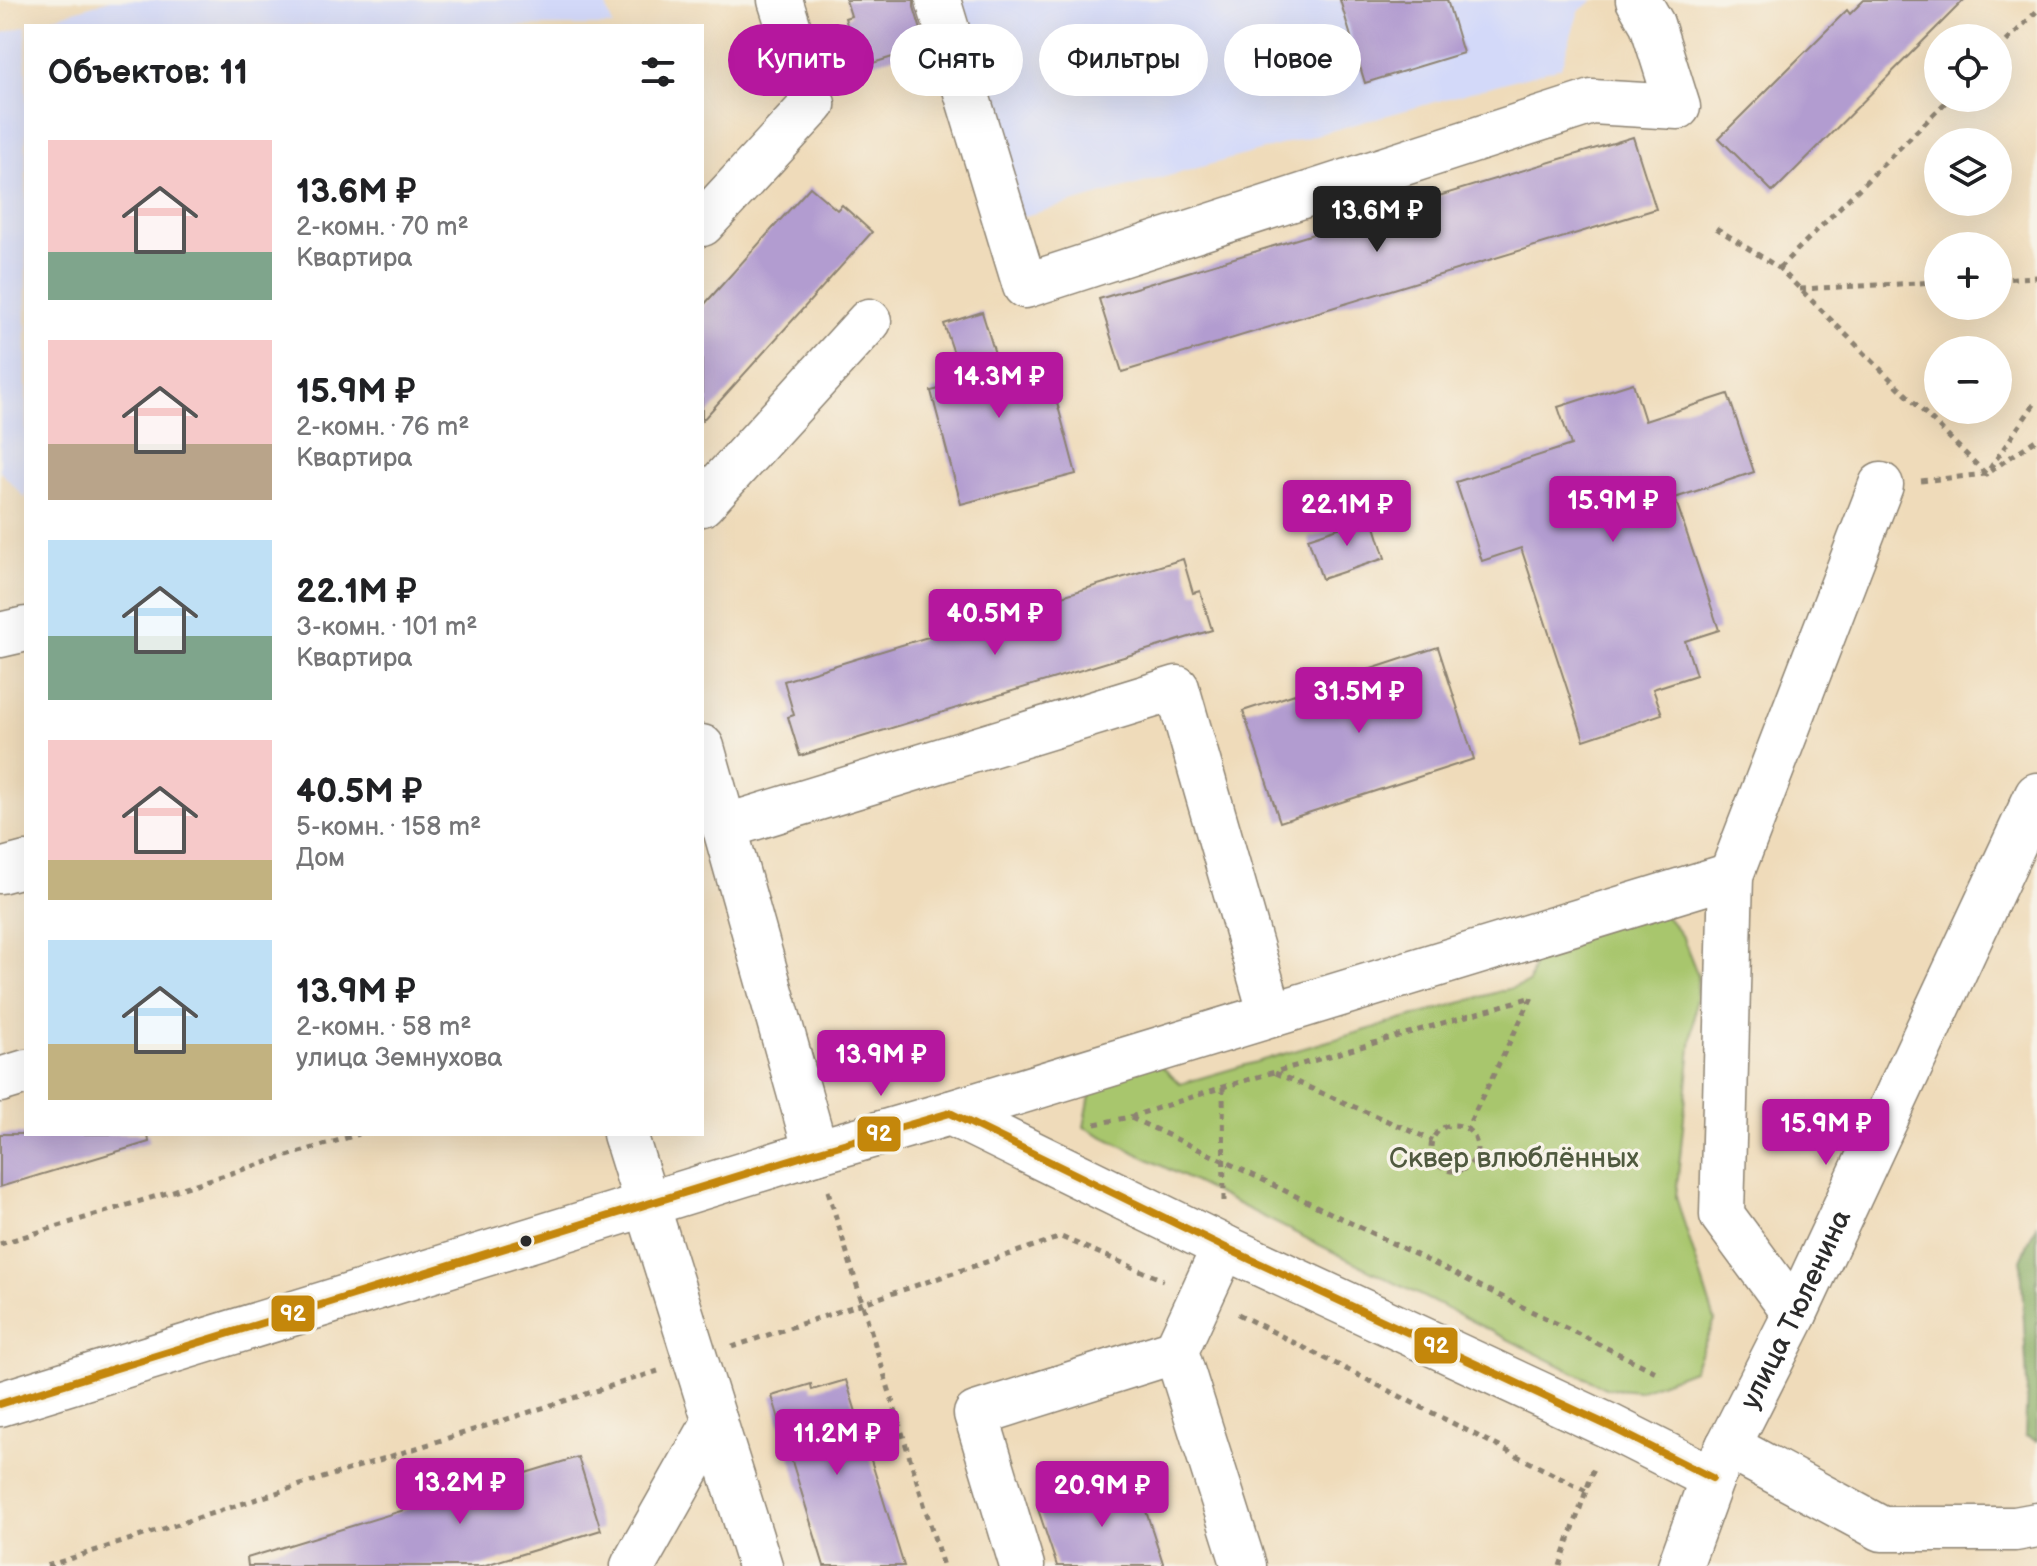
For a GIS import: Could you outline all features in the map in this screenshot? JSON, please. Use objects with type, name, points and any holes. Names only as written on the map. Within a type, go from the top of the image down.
[{"type":"street","points":[[704,222],[813,104],[780,0]]},
{"type":"street","points":[[938,0],[988,135],[1025,286],[1592,102],[1678,107],[1652,24],[1638,0]]},
{"type":"street","points":[[704,502],[869,321]]},
{"type":"street","points":[[1795,1314],[1722,1215],[1731,875],[1881,485]]},
{"type":"street","points":[[0,635],[24,629]]},
{"type":"street","points":[[724,827],[1177,688],[1271,1015]]},
{"type":"street","points":[[704,754],[816,1152]]},
{"type":"street","name":"улица Тюленина","points":[[1680,1566],[1720,1462],[1795,1314],[2037,795]]},
{"type":"street","points":[[0,871],[24,865]]},
{"type":"street","points":[[0,1404],[816,1152],[1731,875]]},
{"type":"street","points":[[0,1080],[24,1073]]},
{"type":"street","points":[[950,1113],[1224,1247],[1609,1426],[1720,1462],[1882,1529],[2015,1529],[2037,1525]]},
{"type":"street","points":[[626,1136],[760,1566]]},
{"type":"street","points":[[1224,1247],[1176,1351],[1244,1566]]},
{"type":"street","points":[[1022,1566],[976,1414],[1176,1351]]},
{"type":"street","points":[[633,1566],[715,1421]]},
{"type":"path","points":[[2012,36],[2037,11]]},
{"type":"path","points":[[1779,268],[1936,112]]},
{"type":"path","points":[[1716,228],[1779,268],[1986,474]]},
{"type":"path","points":[[2012,278],[2037,277]]},
{"type":"path","points":[[1799,289],[1924,283]]},
{"type":"path","points":[[1986,474],[2037,400]]},
{"type":"path","points":[[1881,485],[1986,474],[2037,439]]},
{"type":"path","points":[[1095,1124],[1130,1117],[1532,997],[1467,1128]]},
{"type":"path","points":[[1274,1072],[1432,1140]]},
{"type":"path","points":[[1223,1087],[1224,1247]]},
{"type":"path","points":[[1130,1117],[1660,1374]]},
{"type":"path","points":[[1450,1125],[1467,1128],[1476,1141],[1476,1155],[1467,1168],[1458,1171],[1442,1168],[1432,1156],[1432,1140],[1436,1132],[1450,1125]]},
{"type":"path","points":[[0,1244],[352,1136]]},
{"type":"path","points":[[816,1152],[943,1566]]},
{"type":"path","points":[[47,1566],[696,1359],[1061,1237],[1201,1296],[1586,1491]]},
{"type":"path","points":[[1560,1566],[1609,1426]]},
{"type":"shaded area","points":[[110,0],[604,0],[612,24],[32,24]]},
{"type":"shaded area","points":[[955,0],[1594,0],[1579,11],[1561,67],[1021,217],[984,96],[1023,96],[1023,24],[962,24]]},
{"type":"shaded area","points":[[24,27],[24,497],[0,471],[0,34]]},
{"type":"green space","name":"Сквер влюблённых","points":[[1660,908],[1683,938],[1698,976],[1676,1197],[1715,1321],[1693,1370],[1639,1391],[1605,1388],[1084,1127],[1091,1089],[1156,1061],[1180,1084],[1529,983],[1539,944]]},
{"type":"green space","points":[[2037,1223],[2037,1441],[2025,1436],[2027,1385],[2021,1260]]},
{"type":"building","points":[[846,0],[914,0],[919,24],[890,24],[890,58],[874,63],[874,24],[847,24],[845,18],[851,16]]},
{"type":"building","points":[[1340,0],[1447,0],[1463,53],[1365,83],[1361,70],[1361,24],[1347,24]]},
{"type":"building","points":[[1864,0],[1964,0],[1940,24],[1924,24],[1924,40],[1773,192],[1719,138],[1847,10],[1850,14]]},
{"type":"building","points":[[1633,137],[1656,209],[1122,372],[1099,299]]},
{"type":"building","points":[[810,187],[837,210],[842,205],[872,232],[704,419],[704,305]]},
{"type":"building","points":[[982,312],[1001,373],[1046,361],[1076,474],[961,504],[931,391],[964,383],[944,324]]},
{"type":"building","points":[[1633,383],[1645,421],[1728,394],[1754,472],[1675,498],[1719,630],[1685,641],[1696,675],[1653,689],[1662,714],[1584,740],[1521,548],[1482,561],[1456,482],[1571,445],[1558,407]]},
{"type":"building","points":[[1372,517],[1385,558],[1322,579],[1308,538]]},
{"type":"building","points":[[1183,559],[1193,593],[1200,591],[1212,630],[800,756],[788,717],[794,715],[784,681]]},
{"type":"building","points":[[1438,647],[1474,759],[1280,822],[1243,711]]},
{"type":"building","points":[[0,1134],[148,1136],[149,1142],[0,1187]]},
{"type":"building","points":[[846,1380],[904,1566],[824,1566],[772,1396],[811,1384],[812,1390]]},
{"type":"building","points":[[578,1457],[601,1530],[482,1566],[248,1566],[247,1558]]},
{"type":"building","points":[[1115,1479],[1139,1490],[1164,1566],[1057,1566],[1038,1509]]},
{"type":"transit line","name":"92","points":[[0,1404],[950,1113],[1224,1247],[1609,1426],[1712,1478]]}]
